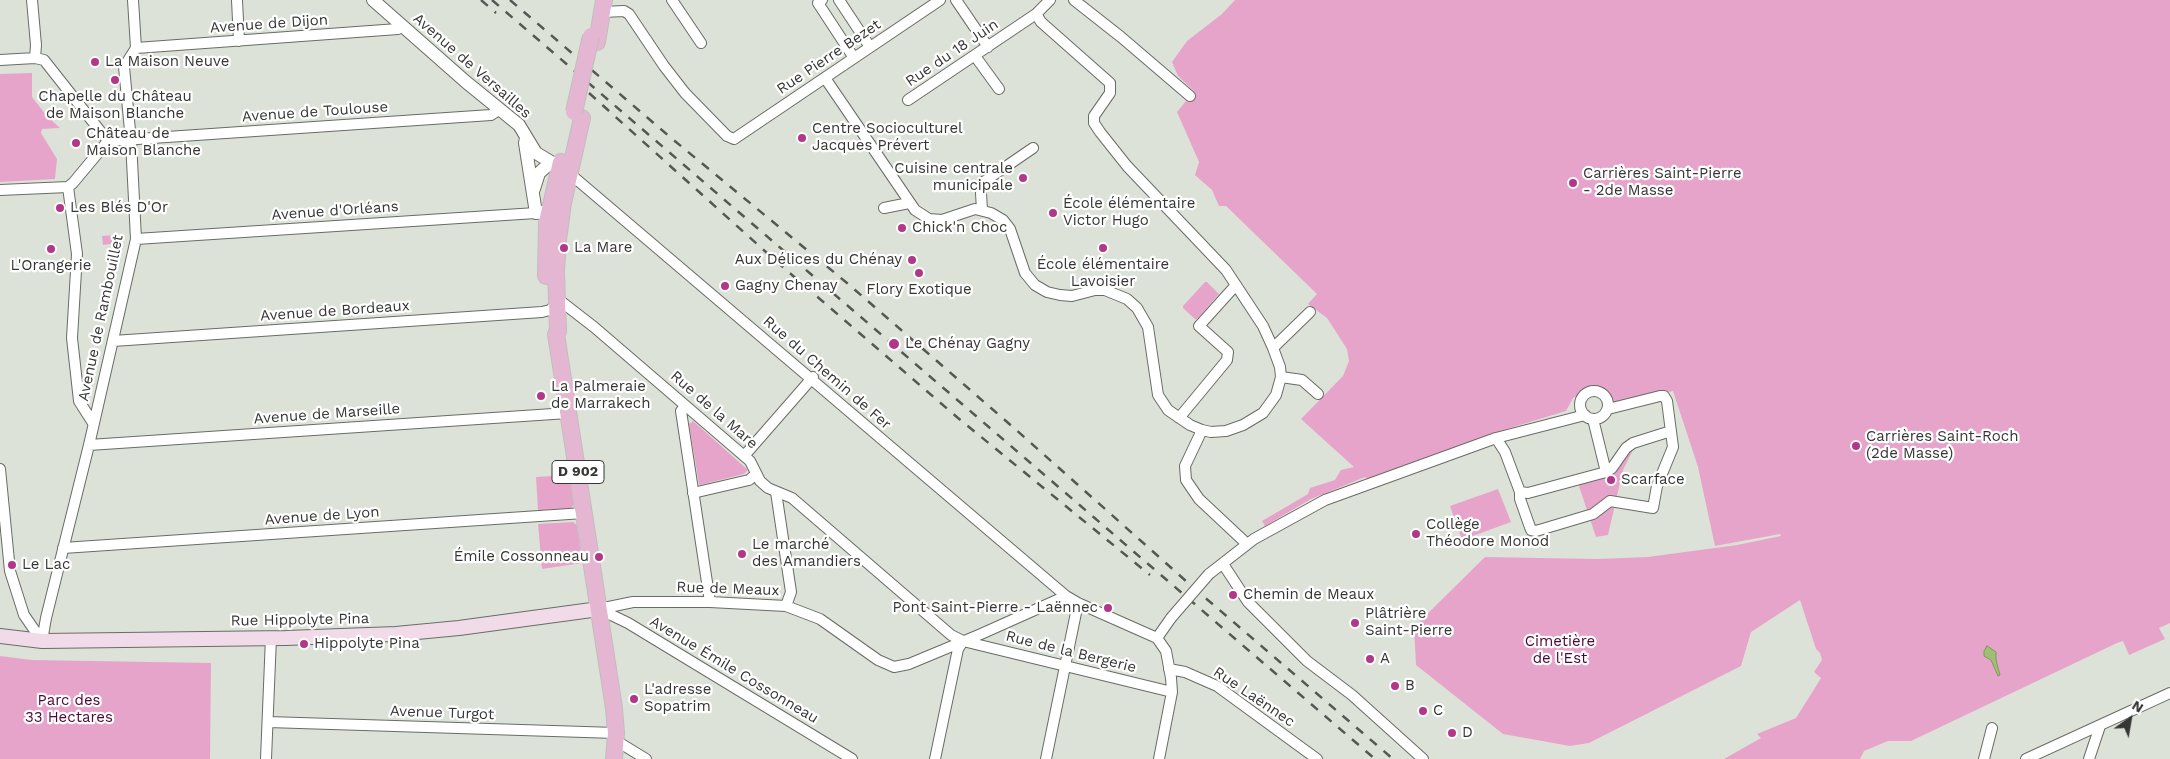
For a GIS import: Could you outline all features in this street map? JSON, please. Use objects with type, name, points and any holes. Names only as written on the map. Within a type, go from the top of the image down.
[{"type":"main road","name":"D 902","points":[[601,4],[578,115],[560,167],[549,211],[546,277],[554,304],[558,331],[556,334],[614,708],[616,736],[614,759]]},
{"type":"main road","name":"D 902","points":[[549,211],[556,271],[554,304]]},
{"type":"main road","name":"Rue Hippolyte Pina","points":[[0,636],[42,641],[286,638],[428,631],[599,609]]},
{"type":"street","points":[[32,0],[36,44],[35,58]]},
{"type":"street","points":[[133,0],[136,48]]},
{"type":"street","points":[[237,0],[239,41]]},
{"type":"street","name":"Avenue de Versailles","points":[[373,0],[466,82],[519,125],[536,153],[560,167]]},
{"type":"street","points":[[672,0],[701,43]]},
{"type":"street","points":[[822,0],[818,2],[854,58]]},
{"type":"street","points":[[839,0],[870,47]]},
{"type":"street","name":"Rue Pierre Bezet","points":[[601,4],[629,14],[664,66],[685,93],[727,136],[734,139],[940,0]]},
{"type":"street","points":[[956,0],[988,47]]},
{"type":"street","name":"Rue du 18 Juin","points":[[908,100],[1036,14],[1050,0]]},
{"type":"street","points":[[1074,0],[1190,96]]},
{"type":"street","points":[[825,78],[915,210],[933,219],[942,220],[975,209],[982,210],[1003,220],[1010,229],[1025,273],[1035,285],[1047,292],[1072,296],[1095,290],[1104,290],[1121,295],[1137,308],[1148,328],[1158,395],[1168,410],[1202,430],[1211,432],[1226,431],[1254,420],[1269,408],[1276,395],[1281,377],[1279,360],[1263,326],[1236,285],[1213,255],[1127,166],[1094,123],[1094,116],[1112,88],[1108,81],[1041,22],[1036,14]]},
{"type":"street","name":"Avenue de Dijon","points":[[136,48],[398,29],[402,26]]},
{"type":"street","name":"Avenue de Rambouillet","points":[[42,641],[136,239],[131,141],[124,67],[136,48]]},
{"type":"street","points":[[975,56],[1000,89]]},
{"type":"street","points":[[0,60],[35,58],[44,60],[58,74],[108,141],[74,183],[68,187],[0,190]]},
{"type":"street","name":"Avenue de Toulouse","points":[[108,141],[491,116],[500,109]]},
{"type":"street","name":"Avenue de Versailles","points":[[526,138],[525,143],[534,195],[549,211]]},
{"type":"street","points":[[982,210],[982,183],[1033,148]]},
{"type":"street","name":"Avenue de Versailles","points":[[534,195],[539,173],[560,167]]},
{"type":"street","name":"Rue du Chemin de Fer","points":[[560,167],[588,187],[1066,596]]},
{"type":"street","points":[[68,187],[77,254],[72,338],[79,401],[93,423]]},
{"type":"street","points":[[884,208],[909,203]]},
{"type":"street","name":"Avenue d'Orléans","points":[[136,239],[549,211]]},
{"type":"street","points":[[1179,418],[1229,356],[1228,352],[1199,326],[1236,285]]},
{"type":"street","name":"Avenue de Bordeaux","points":[[113,341],[554,304]]},
{"type":"street","name":"Rue de la Mare","points":[[554,304],[685,406],[744,456],[755,468],[756,474],[768,488],[784,493],[792,498],[951,636],[963,641]]},
{"type":"street","points":[[1273,348],[1310,312]]},
{"type":"street","points":[[1281,377],[1302,380],[1318,394]]},
{"type":"street","points":[[744,456],[812,378]]},
{"type":"street","points":[[1157,638],[1171,618],[1209,574],[1246,544],[1325,500],[1496,438],[1589,417],[1602,416],[1608,409],[1609,404],[1602,392],[1592,390],[1584,394],[1580,403],[1589,417],[1606,472]]},
{"type":"street","points":[[1496,438],[1504,452],[1520,492],[1531,530],[1536,531],[1593,514],[1610,501],[1653,508],[1657,486],[1673,447],[1668,403],[1665,396],[1608,409]]},
{"type":"street","points":[[685,406],[681,411],[710,602]]},
{"type":"street","name":"Avenue de Marseille","points":[[89,445],[568,413]]},
{"type":"street","points":[[1202,430],[1185,466],[1186,480],[1199,500],[1246,544]]},
{"type":"street","points":[[1520,492],[1528,493],[1606,472],[1612,468],[1626,448],[1633,443],[1671,431]]},
{"type":"street","points":[[0,469],[3,542],[14,588],[24,615],[42,641]]},
{"type":"street","points":[[693,493],[748,480],[756,474]]},
{"type":"street","points":[[776,492],[791,592],[786,606]]},
{"type":"street","name":"Avenue de Lyon","points":[[63,548],[584,514]]},
{"type":"street","points":[[1223,564],[1248,602],[1307,662],[1356,699],[1423,759]]},
{"type":"street","points":[[1066,596],[1078,604],[1157,638],[1166,651],[1172,692],[1159,759]]},
{"type":"street","name":"Rue de Meaux","points":[[599,609],[633,602],[710,602],[786,606],[820,619],[878,660],[894,667],[909,664],[1066,596]]},
{"type":"street","points":[[1046,759],[1078,604]]},
{"type":"street","name":"Avenue Émile Cossonneau","points":[[599,609],[628,623],[852,759]]},
{"type":"street","points":[[266,759],[272,637]]},
{"type":"street","points":[[935,759],[956,658],[963,641]]},
{"type":"street","name":"Rue de la Bergerie","points":[[963,641],[1172,692]]},
{"type":"street","name":"Rue Laënnec","points":[[1169,669],[1185,672],[1217,686],[1316,759]]},
{"type":"street","points":[[2026,759],[2170,693]]},
{"type":"street","name":"Avenue Turgot","points":[[268,722],[616,736]]},
{"type":"street","points":[[2089,759],[2100,726]]},
{"type":"street","points":[[1984,759],[1992,728]]},
{"type":"street","points":[[616,736],[646,759]]},
{"type":"green space","name":"Cimetière de l'Est","points":[[1235,0],[2170,0],[2170,623],[2159,628],[2165,639],[2129,655],[2123,641],[2117,643],[1911,741],[1888,741],[1864,751],[1860,759],[1724,759],[1761,738],[1757,734],[1796,718],[1821,678],[1814,672],[1822,660],[1820,653],[1816,649],[1800,600],[1751,632],[1741,666],[1589,743],[1570,746],[1503,734],[1416,665],[1414,627],[1485,557],[1598,559],[1648,557],[1737,545],[1781,536],[1780,534],[1715,546],[1698,467],[1673,391],[1616,406],[1610,396],[1588,390],[1573,398],[1566,411],[1490,434],[1490,436],[1367,479],[1365,477],[1311,499],[1265,526],[1262,521],[1308,494],[1310,488],[1335,480],[1341,470],[1354,467],[1301,419],[1343,376],[1349,361],[1347,349],[1327,318],[1308,304],[1317,294],[1226,206],[1219,206],[1212,190],[1195,175],[1199,162],[1177,112],[1194,91],[1178,76],[1172,62],[1187,41],[1222,14]]},
{"type":"green space","points":[[32,73],[32,97],[47,116],[60,128],[42,129],[41,133],[57,159],[55,179],[0,182],[0,74]]},
{"type":"green space","points":[[115,235],[116,243],[103,245],[102,236]]},
{"type":"green space","points":[[1205,282],[1219,294],[1195,319],[1183,306]]},
{"type":"green space","points":[[693,421],[748,470],[744,474],[700,485],[689,424]]},
{"type":"green space","points":[[1635,446],[1623,470],[1608,535],[1596,537],[1578,483],[1609,475],[1628,451]]},
{"type":"green space","points":[[569,475],[574,504],[571,509],[538,510],[536,477]]},
{"type":"green space","points":[[1498,489],[1511,522],[1462,540],[1450,506]]},
{"type":"green space","points":[[573,522],[577,525],[582,563],[542,569],[538,524]]},
{"type":"green space","name":"Parc des 33 Hectares","points":[[0,656],[32,660],[211,663],[210,759],[0,759]]},
{"type":"shaded area","points":[[1987,646],[1996,652],[2000,675],[1998,676],[1991,660],[1984,656]]},
{"type":"railway","points":[[481,0],[496,13]]},
{"type":"railway","points":[[492,0],[1375,759]]},
{"type":"railway","points":[[510,0],[670,137],[847,283],[1195,589],[1393,759]]},
{"type":"railway","points":[[589,93],[777,262],[958,418],[1150,575]]},
{"type":"place","name":"La Maison Neuve","points":[[95,62]]},
{"type":"place","name":"Chapelle du Château de Maison Blanche","points":[[115,80]]},
{"type":"place","name":"Centre Socioculturel Jacques Prévert","points":[[802,138]]},
{"type":"place","name":"Château de Maison Blanche","points":[[76,143]]},
{"type":"place","name":"Cuisine centrale municipale","points":[[1023,178]]},
{"type":"place","name":"Carrières Saint-Pierre - 2de Masse","points":[[1573,183]]},
{"type":"place","name":"Les Blés D'Or","points":[[60,208]]},
{"type":"place","name":"École élémentaire Victor Hugo","points":[[1053,213]]},
{"type":"place","name":"Chick'n Choc","points":[[902,228]]},
{"type":"place","name":"La Mare","points":[[564,248]]},
{"type":"place","name":"École élémentaire Lavoisier","points":[[1103,248]]},
{"type":"place","name":"L'Orangerie","points":[[51,249]]},
{"type":"place","name":"Aux Délices du Chénay","points":[[912,260]]},
{"type":"place","name":"Flory Exotique","points":[[919,273]]},
{"type":"place","name":"Gagny Chenay","points":[[725,286]]},
{"type":"place","name":"Le Chénay Gagny","points":[[894,344]]},
{"type":"place","name":"La Palmeraie de Marrakech","points":[[541,396]]},
{"type":"place","name":"Carrières Saint-Roch (2de Masse)","points":[[1856,446]]},
{"type":"place","name":"Scarface","points":[[1611,480]]},
{"type":"place","name":"Collège Théodore Monod","points":[[1416,534]]},
{"type":"place","name":"Le marché des Amandiers","points":[[742,554]]},
{"type":"place","name":"Émile Cossonneau","points":[[599,557]]},
{"type":"place","name":"Le Lac","points":[[12,565]]},
{"type":"place","name":"Chemin de Meaux","points":[[1233,595]]},
{"type":"place","name":"Pont Saint-Pierre - Laënnec","points":[[1108,608]]},
{"type":"place","name":"Plâtrière Saint-Pierre","points":[[1355,623]]},
{"type":"place","name":"Hippolyte Pina","points":[[304,644]]},
{"type":"place","name":"A","points":[[1370,659]]},
{"type":"place","name":"B","points":[[1395,686]]},
{"type":"place","name":"L'adresse Sopatrim","points":[[634,699]]},
{"type":"place","name":"C","points":[[1423,711]]},
{"type":"place","name":"D","points":[[1452,733]]}]
